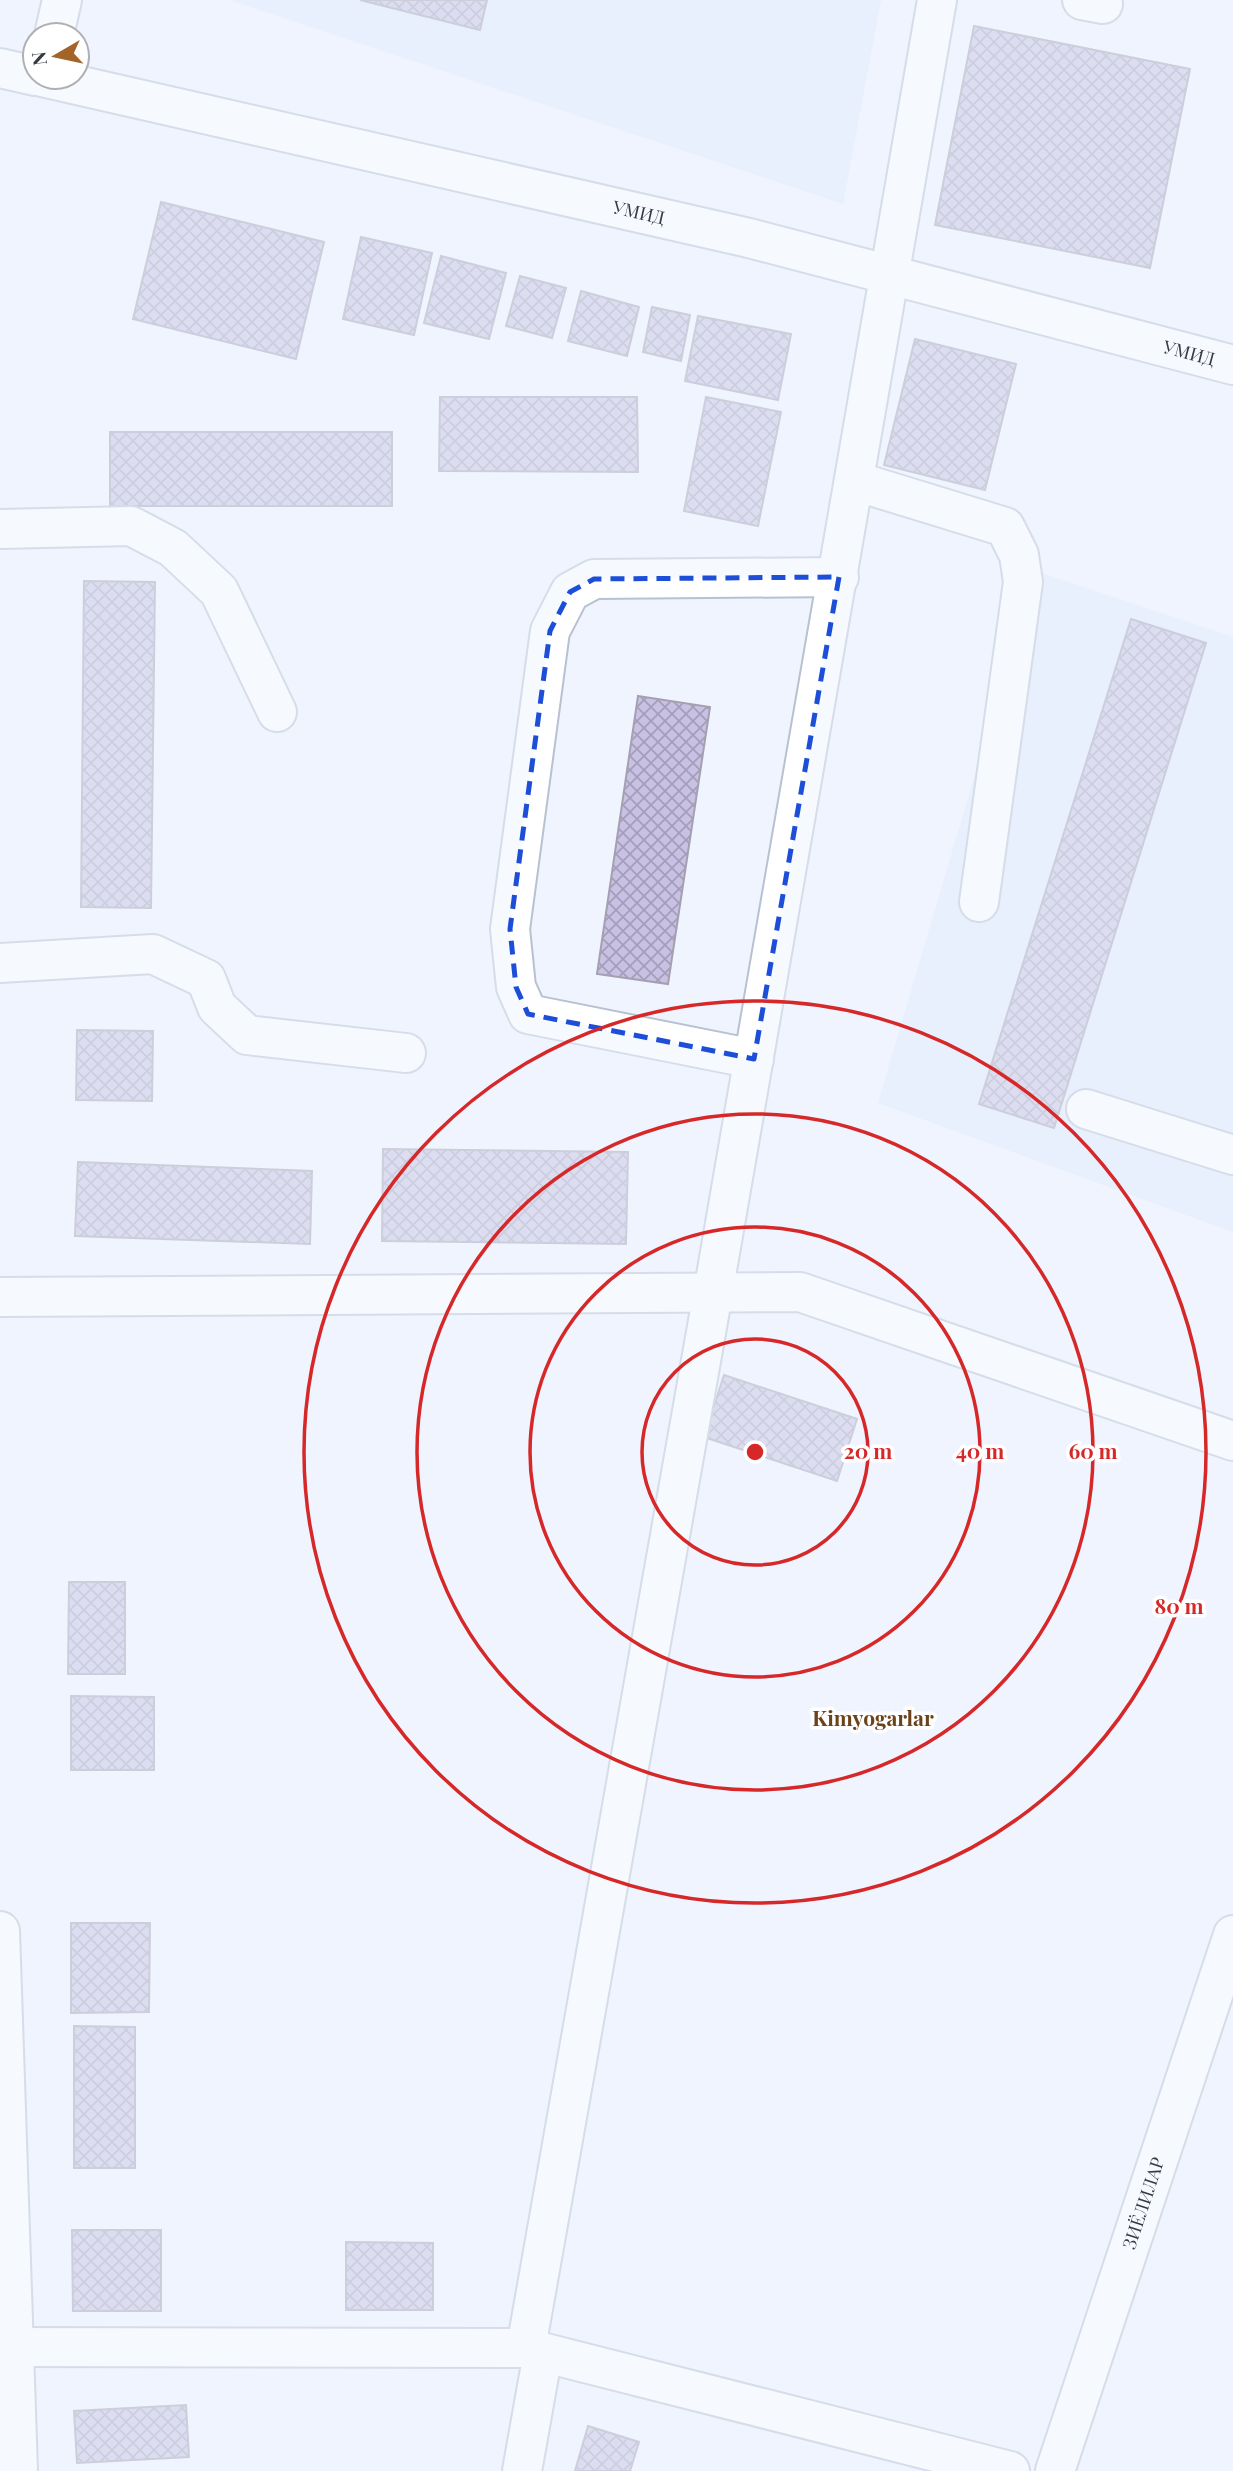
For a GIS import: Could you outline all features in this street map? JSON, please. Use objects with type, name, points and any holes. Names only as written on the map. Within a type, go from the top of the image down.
[{"type":"street","points":[[57,21],[62,0]]},
{"type":"street","points":[[522,2471],[534,2350],[713,1293],[937,0]]},
{"type":"street","name":"УМИД","points":[[91,90],[750,238],[1233,365]]},
{"type":"street","points":[[855,481],[1005,527],[1020,555],[1023,582],[979,902]]},
{"type":"street","points":[[0,529],[131,526],[173,548],[219,590],[277,712]]},
{"type":"street","points":[[754,1059],[528,1014],[516,986],[510,929],[550,631],[570,592],[594,579],[839,577]]},
{"type":"street","points":[[0,963],[153,954],[206,979],[217,1007],[247,1035],[406,1053]]},
{"type":"street","points":[[1086,1109],[1233,1156]]},
{"type":"street","points":[[0,1297],[800,1292],[1233,1441]]},
{"type":"street","points":[[0,1931],[6,2347],[18,2471]]},
{"type":"street","name":"ЗИЁЛИЛАР","points":[[1055,2471],[1233,1935]]},
{"type":"street","points":[[6,2347],[534,2350],[1010,2471]]},
{"type":"highlighted area","points":[[839,577],[754,1059],[528,1014],[516,987],[510,929],[550,631],[570,592],[594,579]]},
{"type":"shaded area","points":[[230,0],[881,0],[843,204]]},
{"type":"shaded area","points":[[1035,571],[1233,637],[1233,1232],[878,1103]]},
{"type":"building","points":[[360,0],[487,0],[480,30]]},
{"type":"building","points":[[974,26],[1190,69],[1150,268],[935,225]]},
{"type":"building","points":[[161,202],[324,242],[296,359],[133,319]]},
{"type":"building","points":[[361,237],[432,253],[414,335],[343,319]]},
{"type":"building","points":[[441,256],[506,273],[489,339],[424,323]]},
{"type":"building","points":[[520,276],[566,288],[552,338],[506,326]]},
{"type":"building","points":[[581,291],[639,307],[627,356],[568,341]]},
{"type":"building","points":[[652,307],[690,315],[681,361],[643,352]]},
{"type":"building","points":[[698,316],[791,334],[778,400],[685,381]]},
{"type":"building","points":[[915,339],[1016,364],[985,490],[884,465]]},
{"type":"building","points":[[440,397],[637,397],[638,472],[439,471]]},
{"type":"building","points":[[706,397],[781,412],[758,526],[684,511]]},
{"type":"building","points":[[110,432],[392,432],[392,506],[110,506]]},
{"type":"building","points":[[84,581],[155,582],[151,908],[81,907]]},
{"type":"building","points":[[1131,619],[1206,643],[1054,1128],[979,1104]]},
{"type":"building","points":[[638,696],[710,707],[668,984],[597,974]]},
{"type":"building","points":[[77,1030],[153,1031],[152,1101],[76,1100]]},
{"type":"building","points":[[383,1149],[628,1152],[626,1244],[382,1241]]},
{"type":"building","points":[[78,1162],[312,1171],[310,1244],[75,1236]]},
{"type":"building","points":[[724,1375],[857,1419],[837,1481],[704,1437]]},
{"type":"building","points":[[69,1582],[125,1582],[125,1674],[68,1674]]},
{"type":"building","points":[[71,1696],[154,1697],[154,1770],[71,1770]]},
{"type":"building","points":[[71,1923],[150,1923],[149,2012],[71,2013]]},
{"type":"building","points":[[74,2026],[135,2027],[135,2168],[74,2168]]},
{"type":"building","points":[[72,2230],[161,2230],[161,2311],[73,2311]]},
{"type":"building","points":[[346,2242],[433,2243],[433,2310],[346,2310]]},
{"type":"building","points":[[186,2405],[189,2457],[77,2463],[74,2411]]},
{"type":"building","points":[[588,2426],[639,2442],[630,2471],[575,2471]]},
{"type":"district","name":"Kimyogarlar","points":[[873,1719]]}]
